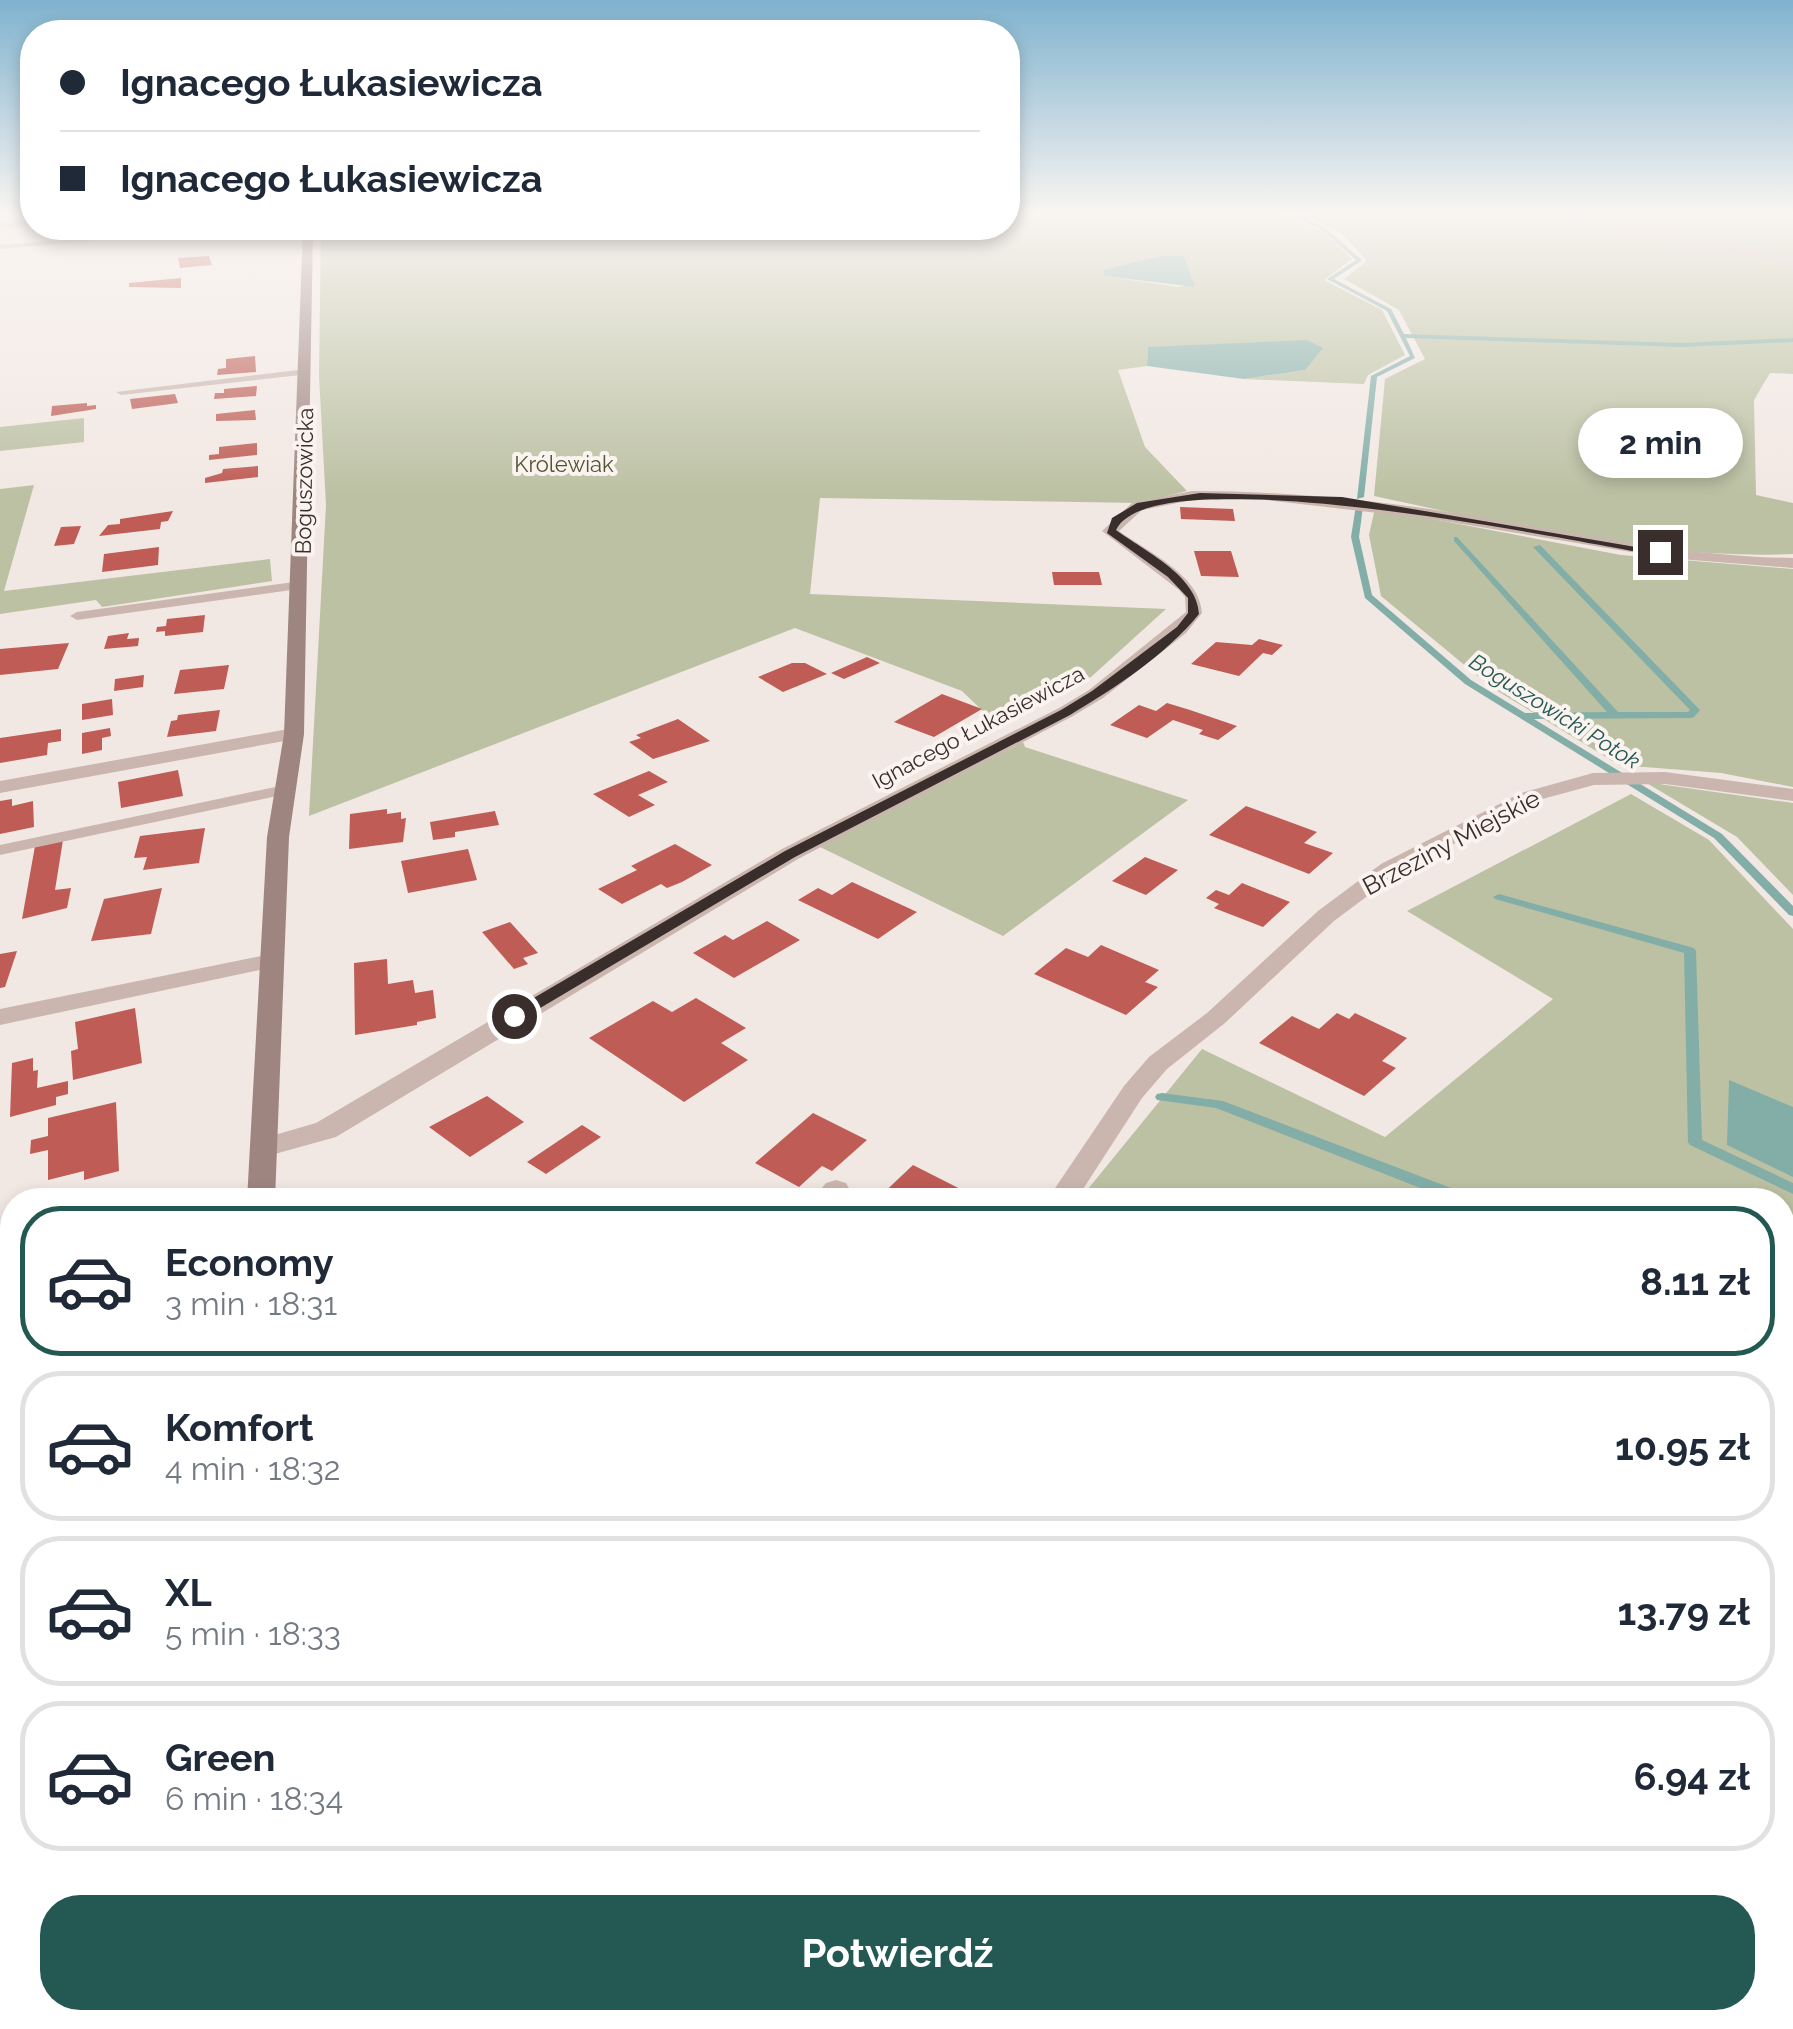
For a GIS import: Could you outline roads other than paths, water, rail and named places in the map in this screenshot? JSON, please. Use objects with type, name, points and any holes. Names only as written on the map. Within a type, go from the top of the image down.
[{"type":"street","name":"Boguszowicka","points":[[261,1188],[278,837],[294,734],[307,306]]},
{"type":"street","name":"Ignacego Łukasiewicza","points":[[264,1148],[326,1130],[790,854],[1096,694],[1194,614],[1193,597],[1185,588],[1110,530],[1116,518],[1140,506],[1200,496],[1342,500],[1626,548],[1793,563]]},
{"type":"street","points":[[0,787],[294,734]]},
{"type":"street","name":"Brzeziny Miejskie","points":[[1069,1188],[1132,1092],[1158,1063],[1216,1018],[1356,891],[1389,869],[1528,797],[1566,784],[1624,777],[1793,795]]},
{"type":"street","points":[[0,1017],[271,961]]},
{"type":"lane","points":[[121,392],[306,372]]},
{"type":"lane","points":[[77,616],[301,585]]},
{"type":"lane","points":[[0,850],[285,790]]},
{"type":"water","points":[[1307,340],[1323,348],[1305,370],[1244,379],[1147,366],[1148,347]]},
{"type":"water","points":[[1729,1080],[1793,1107],[1793,1177],[1727,1145]]},
{"type":"waterway","name":"Boguszowicki Potok","points":[[1381,306],[1389,310],[1402,336]]},
{"type":"waterway","name":"Boguszowicki Potok","points":[[1360,497],[1374,376],[1413,357],[1402,336]]},
{"type":"waterway","points":[[1402,336],[1681,345],[1793,340]]},
{"type":"waterway","name":"Boguszowicki Potok","points":[[1359,507],[1355,537],[1368,596],[1468,682],[1718,836],[1793,913]]},
{"type":"waterway","points":[[1457,539],[1615,715]]},
{"type":"waterway","points":[[1537,547],[1695,710],[1691,715],[1615,715]]},
{"type":"waterway","points":[[1524,716],[1615,715]]},
{"type":"waterway","points":[[1499,897],[1690,951],[1695,1142],[1791,1188]]},
{"type":"waterway","points":[[1162,1097],[1218,1104],[1436,1188]]},
{"type":"park label","name":"Królewiak","points":[[564,464]]}]
